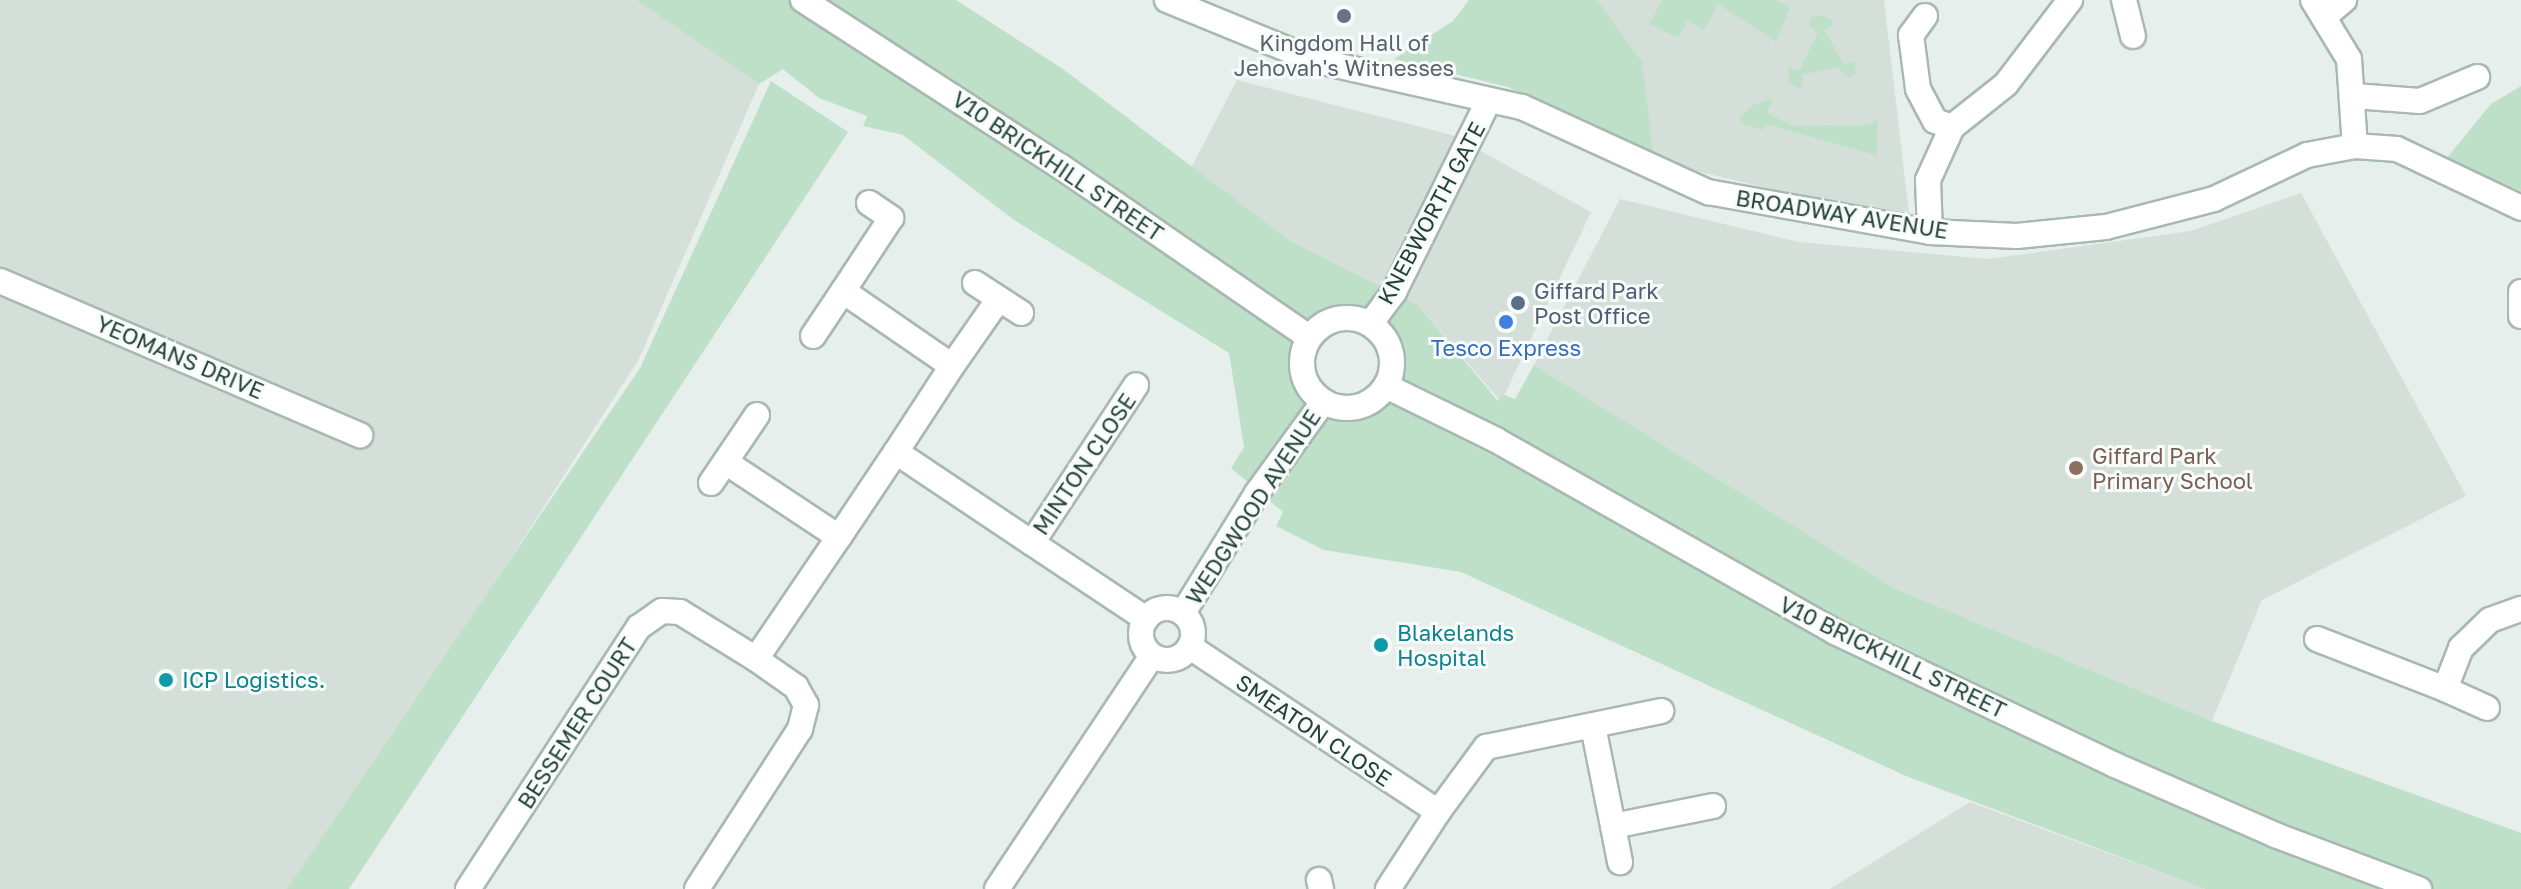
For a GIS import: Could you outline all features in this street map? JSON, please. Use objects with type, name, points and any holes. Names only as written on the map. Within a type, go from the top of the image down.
[{"type":"street","name":"V10 BRICKHILL STREET","points":[[803,0],[1060,166],[1309,337]]},
{"type":"street","name":"BROADWAY AVENUE","points":[[1167,0],[1313,60],[1522,107],[1708,192],[1930,232],[2017,236],[2106,227],[2214,199],[2307,155],[2355,146],[2397,149],[2521,208]]},
{"type":"street","points":[[1930,232],[1928,180],[1952,127],[2006,84],[2070,0]]},
{"type":"street","points":[[2124,0],[2133,36]]},
{"type":"street","points":[[2344,0],[2319,8],[2349,59],[2354,96],[2355,146]]},
{"type":"street","points":[[1925,16],[1911,35],[1918,89],[1935,121],[1952,127]]},
{"type":"street","points":[[2354,96],[2420,101],[2477,77]]},
{"type":"street","name":"KNEBWORTH GATE","points":[[1370,324],[1394,292],[1489,100]]},
{"type":"street","points":[[813,336],[891,218],[869,203]]},
{"type":"street","name":"YEOMANS DRIVE","points":[[0,281],[360,435]]},
{"type":"street","points":[[975,283],[1021,313]]},
{"type":"street","points":[[843,291],[952,366]]},
{"type":"street","points":[[2521,292],[2521,316]]},
{"type":"street","points":[[756,659],[998,300]]},
{"type":"street","points":[[1339,318],[1370,324],[1391,353],[1386,386],[1357,407],[1323,402],[1304,377],[1301,362],[1309,337],[1339,318]]},
{"type":"street","name":"MINTON CLOSE","points":[[1032,543],[1136,385]]},
{"type":"street","name":"V10 BRICKHILL STREET","points":[[1386,386],[1496,440],[1835,632],[2144,778],[2412,888]]},
{"type":"street","name":"WEDGWOOD AVENUE","points":[[1183,613],[1257,493],[1323,402]]},
{"type":"street","points":[[711,483],[757,415]]},
{"type":"street","name":"MINTON CLOSE","points":[[896,452],[1146,619]]},
{"type":"street","points":[[727,463],[839,537]]},
{"type":"street","points":[[1163,608],[1183,613],[1194,633],[1190,647],[1177,659],[1152,656],[1142,643],[1146,619],[1163,608]]},
{"type":"street","points":[[2445,689],[2461,648],[2490,620],[2521,609]]},
{"type":"street","name":"BESSEMER COURT","points":[[468,889],[639,627],[662,611],[680,612],[756,659],[796,687],[806,705],[800,729],[697,889]]},
{"type":"street","points":[[2317,639],[2487,708]]},
{"type":"street","name":"SMEATON CLOSE","points":[[1190,647],[1438,812]]},
{"type":"street","points":[[1006,886],[1152,656]]},
{"type":"street","points":[[1388,889],[1438,812],[1486,747],[1661,711]]},
{"type":"street","points":[[1593,726],[1620,862]]},
{"type":"street","points":[[1613,826],[1713,806]]},
{"type":"shaded area","points":[[0,0],[636,0],[759,84],[639,359],[298,889],[0,889]]},
{"type":"shaded area","points":[[1597,0],[1884,0],[1910,222],[1654,161]]},
{"type":"shaded area","points":[[1237,80],[1452,135],[1591,212],[1501,402],[1418,305],[1289,240],[1191,168]]},
{"type":"shaded area","name":"Giffard Park Primary School","points":[[2301,193],[2466,496],[2262,600],[2212,721],[1896,589],[1534,365],[1620,199],[1799,242],[1988,259],[2191,231]]},
{"type":"shaded area","points":[[1970,802],[2205,889],[1830,889]]},
{"type":"green space","points":[[636,0],[956,0],[1063,69],[1289,240],[1418,305],[1498,401],[1502,394],[1515,399],[1534,365],[1896,589],[2212,721],[2521,833],[2521,889],[2205,889],[1906,776],[1461,572],[1324,550],[1276,526],[1283,512],[1231,468],[1244,447],[1229,353],[1014,220],[903,135],[863,126],[867,116],[819,98],[783,69],[759,84]],"holes":[[[1339,318],[1370,324],[1391,353],[1386,386],[1357,407],[1323,402],[1304,377],[1301,362],[1309,337]]]},
{"type":"green space","points":[[1469,0],[1597,0],[1642,62],[1654,161],[1508,87],[1394,59],[1453,21]]},
{"type":"green space","points":[[1662,0],[1776,0],[1790,7],[1776,42],[1718,4],[1704,30],[1687,21],[1678,38],[1650,24],[1636,50]]},
{"type":"green space","points":[[1820,15],[1832,19],[1834,25],[1824,30],[1844,64],[1854,61],[1856,73],[1850,78],[1837,67],[1802,75],[1803,88],[1796,87],[1789,81],[1789,67],[1799,71],[1818,32],[1809,26],[1811,18]]},
{"type":"green space","points":[[771,81],[848,132],[349,889],[287,889],[640,368]]},
{"type":"green space","points":[[2521,86],[2521,191],[2446,159],[2491,104]]},
{"type":"green space","points":[[1773,98],[1767,113],[1794,126],[1867,125],[1878,120],[1877,156],[1766,124],[1763,130],[1741,123],[1740,116],[1755,104]]},
{"type":"place","name":"Kingdom Hall of Jehovah's Witnesses","points":[[1344,16]]},
{"type":"place","name":"Giffard Park Post Office","points":[[1518,303]]},
{"type":"place","name":"Tesco Express","points":[[1506,322]]},
{"type":"place","name":"Giffard Park Primary School","points":[[2076,468]]},
{"type":"place","name":"Blakelands Hospital","points":[[1381,645]]},
{"type":"place","name":"ICP Logistics.","points":[[166,680]]}]
